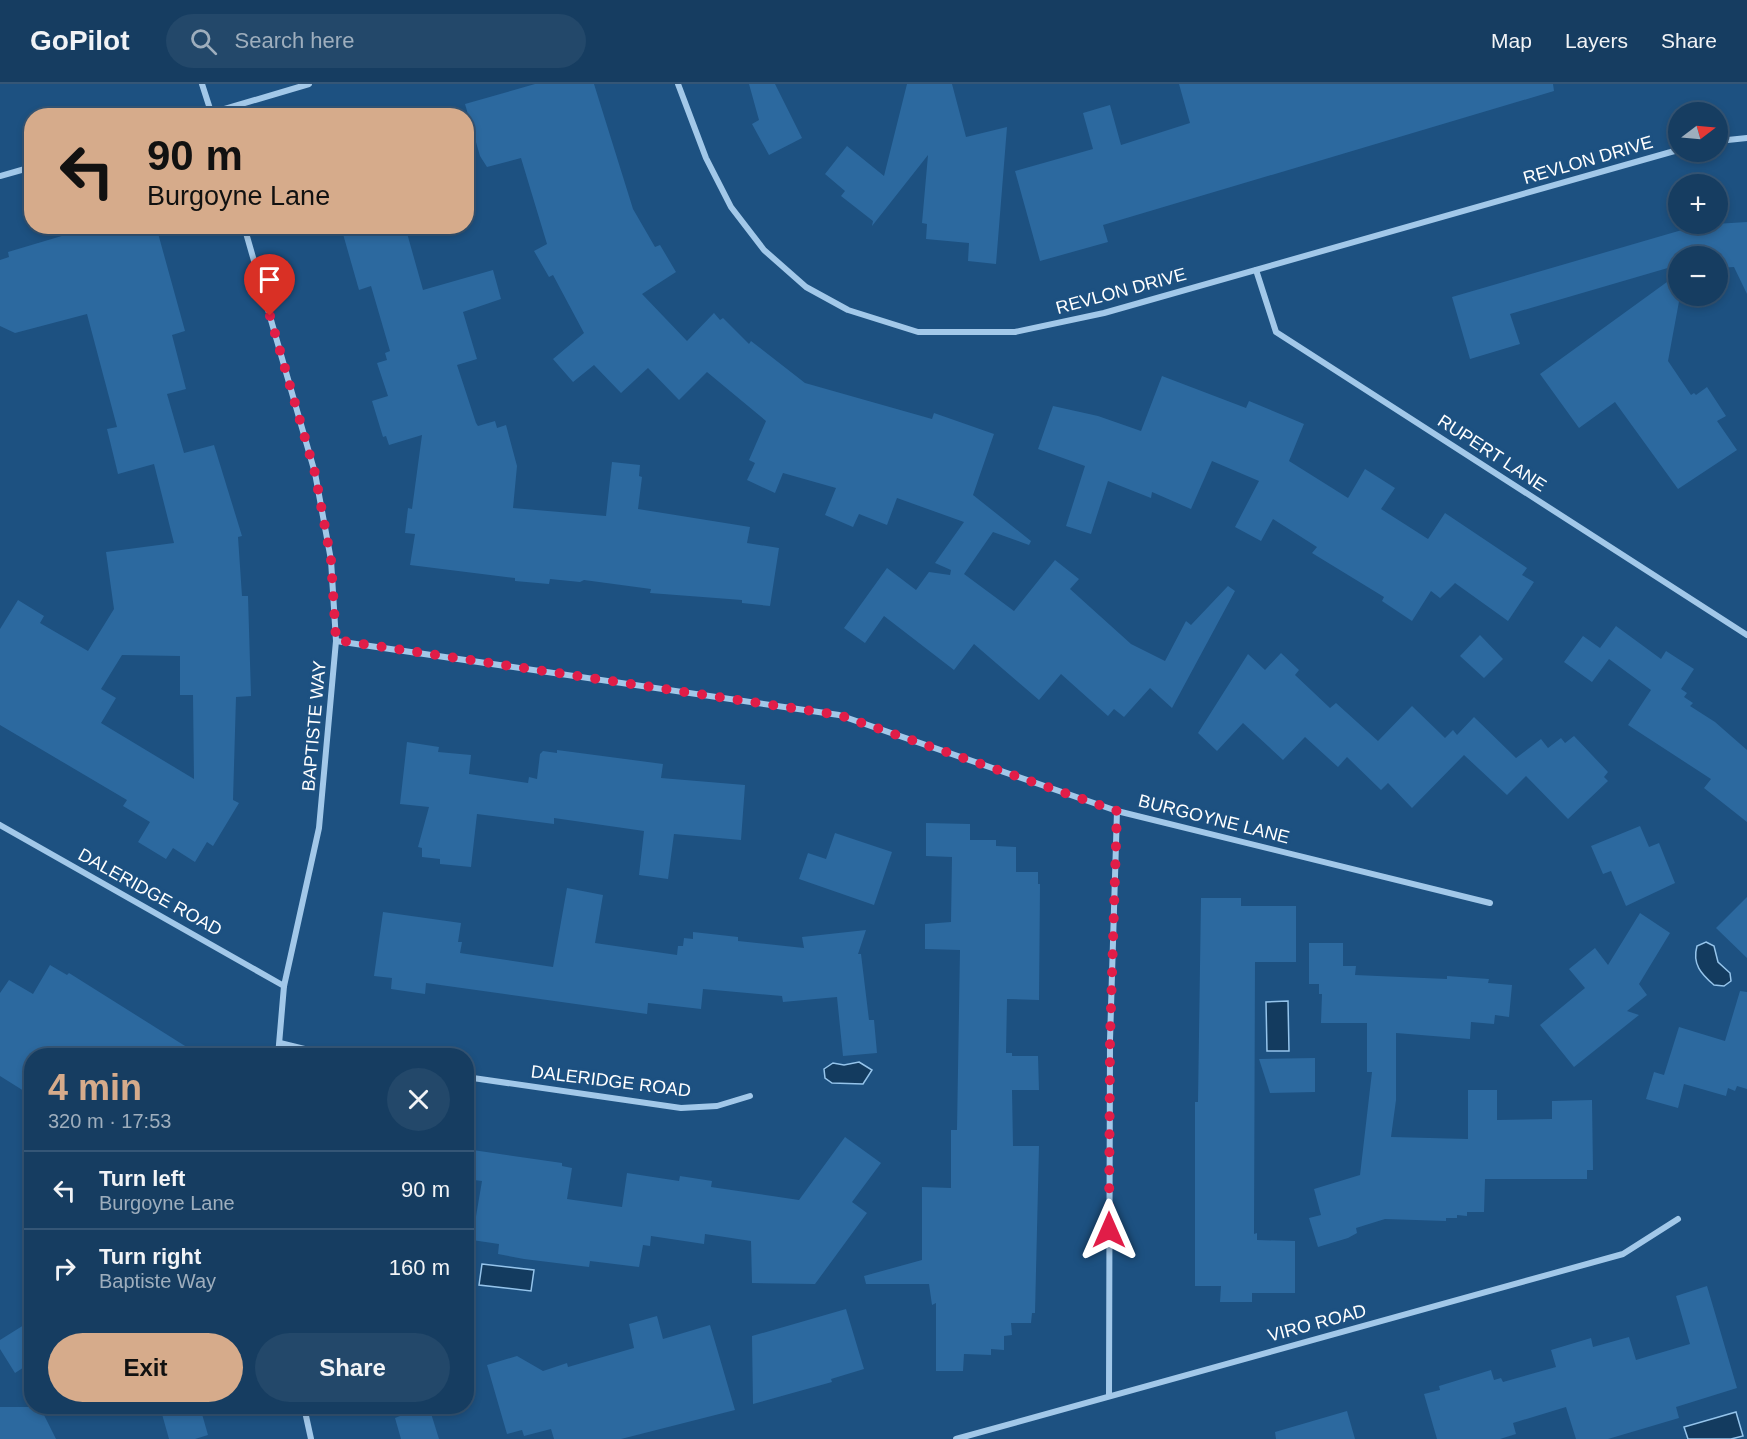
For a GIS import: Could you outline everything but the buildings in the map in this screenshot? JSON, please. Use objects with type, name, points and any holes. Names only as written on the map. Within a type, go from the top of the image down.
[{"type":"street","points":[[202,84],[209,108]]},
{"type":"street","points":[[231,108],[309,84]]},
{"type":"street","name":"REVLON DRIVE","points":[[678,84],[706,158],[737,215],[764,250],[806,288],[848,310],[918,332],[1015,332],[1104,313],[1668,153]]},
{"type":"street","points":[[1728,140],[1747,138]]},
{"type":"street","points":[[0,176],[24,169]]},
{"type":"street","name":"BAPTISTE WAY","points":[[246,234],[315,473],[331,560],[336,640],[319,828],[284,986],[279,1048]]},
{"type":"street","name":"RUPERT LANE","points":[[1256,270],[1276,332],[1747,635]]},
{"type":"street","name":"BURGOYNE LANE","points":[[336,640],[839,715],[1117,811],[1490,903]]},
{"type":"street","points":[[1109,1396],[1110,1040],[1117,811]]},
{"type":"street","name":"DALERIDGE ROAD","points":[[0,825],[284,986]]},
{"type":"street","points":[[280,1043],[300,1048]]},
{"type":"street","name":"DALERIDGE ROAD","points":[[474,1078],[681,1108],[717,1106],[750,1096]]},
{"type":"street","name":"VIRO ROAD","points":[[956,1439],[1623,1254],[1678,1219]]},
{"type":"street","points":[[306,1414],[311,1439]]},
{"type":"water","points":[[1706,942],[1714,946],[1718,962],[1730,973],[1731,981],[1724,986],[1714,985],[1705,977],[1697,963],[1697,946]]},
{"type":"water","points":[[1288,1001],[1289,1051],[1267,1051],[1266,1002]]},
{"type":"water","points":[[859,1062],[872,1070],[863,1084],[832,1083],[825,1078],[824,1069],[833,1063],[844,1065]]},
{"type":"water","points":[[482,1264],[534,1270],[531,1291],[479,1285]]},
{"type":"water","points":[[1736,1412],[1743,1436],[1731,1439],[1688,1439],[1684,1427]]},
{"type":"route","points":[[270,316],[315,473],[331,560],[336,640],[839,715],[1117,811],[1110,1040],[1109,1230]]}]
